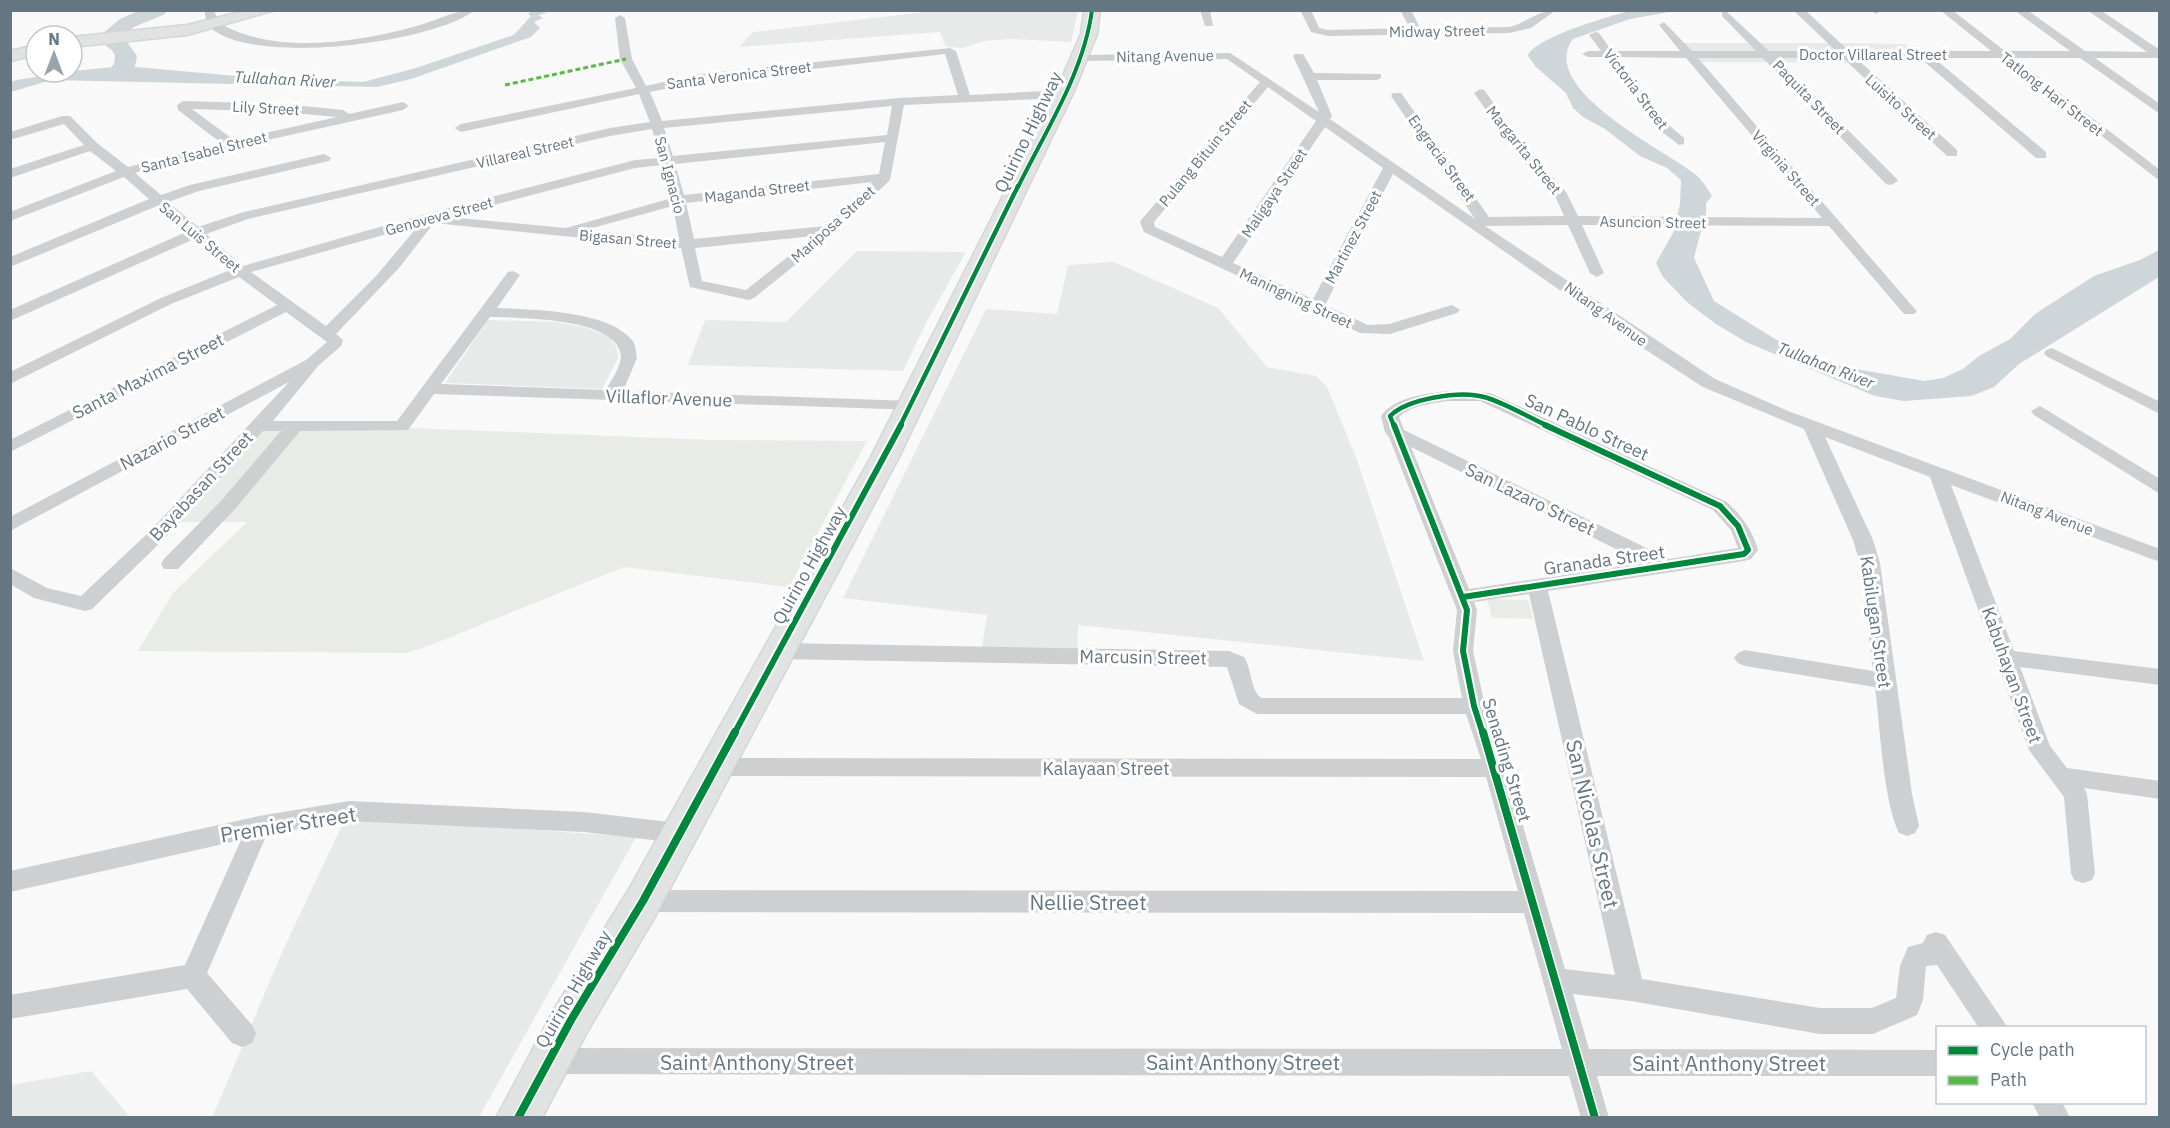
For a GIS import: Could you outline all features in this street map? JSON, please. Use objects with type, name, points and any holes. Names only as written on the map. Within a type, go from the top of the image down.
[{"type":"main road","name":"Quirino Highway","points":[[518,1118],[548,1061],[643,901],[678,833],[885,457],[1081,58],[1091,26],[1092,10]]},
{"type":"street","points":[[84,41],[187,30],[211,18],[268,10]]},
{"type":"street","points":[[211,18],[222,31],[248,40],[330,44],[394,37],[434,26],[470,10]]},
{"type":"street","points":[[1205,10],[1209,24]]},
{"type":"street","name":"Midway Street","points":[[1305,10],[1319,33],[1503,30],[1551,10]]},
{"type":"street","points":[[1405,10],[1417,32]]},
{"type":"street","name":"Luisito Street","points":[[1798,10],[1952,153]]},
{"type":"street","name":"Tatlong Hari Street","points":[[1945,10],[2160,177]]},
{"type":"street","points":[[2019,10],[2160,110]]},
{"type":"street","points":[[2092,10],[2159,55]]},
{"type":"street","name":"Paquita Street","points":[[1726,14],[1891,181]]},
{"type":"street","name":"San Ignacio","points":[[620,18],[626,59],[632,73],[644,88],[679,200],[695,284],[749,295]]},
{"type":"street","name":"Virginia Street","points":[[1664,25],[1909,311]]},
{"type":"street","name":"Victoria Street","points":[[1595,35],[1661,125],[1679,141]]},
{"type":"street","name":"Santa Veronica Street","points":[[461,129],[699,78],[950,51],[965,98]]},
{"type":"street","name":"Doctor Villareal Street","points":[[1588,54],[2159,55]]},
{"type":"street","points":[[1922,54],[2041,155]]},
{"type":"street","name":"Nitang Avenue","points":[[1081,58],[1226,55],[1479,222],[1690,372],[1730,393],[1812,427],[1937,471],[2160,556]]},
{"type":"street","points":[[1299,56],[1324,106],[1326,116],[1323,120]]},
{"type":"street","points":[[1310,77],[1377,76]]},
{"type":"street","name":"Pulang Bituin Street","points":[[1147,225],[1266,82]]},
{"type":"street","name":"Margarita Street","points":[[1480,93],[1526,155],[1556,187],[1575,220],[1597,273]]},
{"type":"street","name":"Villareal Street","points":[[10,316],[197,232],[244,216],[610,132],[657,125],[899,102],[1063,94]]},
{"type":"street","name":"Engracia Street","points":[[1397,96],[1479,222]]},
{"type":"street","name":"Mariposa Street","points":[[749,295],[830,230],[885,177],[899,102]]},
{"type":"street","name":"Lily Street","points":[[231,144],[182,107],[183,105],[337,112],[348,118]]},
{"type":"street","name":"Santa Isabel Street","points":[[10,217],[126,172],[231,144],[403,106]]},
{"type":"street","name":"San Luis Street","points":[[10,136],[66,118],[92,146],[126,172],[240,271],[329,341]]},
{"type":"street","name":"Maligaya Street","points":[[1224,265],[1323,120]]},
{"type":"street","name":"Genoveva Street","points":[[10,379],[166,301],[240,271],[428,219],[635,164],[666,159],[891,138]]},
{"type":"street","points":[[10,174],[92,146]]},
{"type":"street","points":[[10,263],[157,201],[195,188],[324,158]]},
{"type":"street","name":"Martinez Street","points":[[1316,308],[1391,165]]},
{"type":"street","name":"Maganda Street","points":[[560,232],[679,200],[885,177]]},
{"type":"street","points":[[329,341],[412,244],[428,219]]},
{"type":"street","name":"Bigasan Street","points":[[428,219],[687,244],[830,230]]},
{"type":"street","name":"Asuncion Street","points":[[1479,222],[1575,220],[1833,222]]},
{"type":"street","name":"Maningning Street","points":[[1147,225],[1224,265],[1358,328],[1374,331],[1390,329],[1452,310]]},
{"type":"street","points":[[258,426],[402,426],[513,275]]},
{"type":"street","name":"Santa Maxima Street","points":[[10,447],[286,306]]},
{"type":"street","points":[[485,312],[561,317],[610,330],[625,343],[629,356],[612,396]]},
{"type":"street","name":"Nazario Street","points":[[10,525],[312,363],[329,341]]},
{"type":"street","points":[[2052,352],[2160,409]]},
{"type":"street","name":"Bayabasan Street","points":[[10,575],[41,593],[84,604],[156,536],[302,379],[312,363]]},
{"type":"street","name":"Villaflor Avenue","points":[[428,389],[910,406]]},
{"type":"street","name":"San Pablo Street","points":[[1392,424],[1400,406],[1457,395],[1484,397],[1720,506],[1732,518],[1748,550]]},
{"type":"street","points":[[2040,411],[2160,489]]},
{"type":"street","name":"San Lazaro Street","points":[[1392,424],[1667,566]]},
{"type":"street","name":"Senading Street","points":[[1392,424],[1463,597],[1468,622],[1464,662],[1474,706],[1495,768],[1595,1118]]},
{"type":"street","points":[[171,564],[228,505],[295,426]]},
{"type":"street","name":"Kabilugan Street","points":[[1812,427],[1863,540],[1870,563],[1900,794],[1907,826]]},
{"type":"street","name":"Kabuhayan Street","points":[[1937,471],[2040,750],[2070,785],[2077,803],[2083,873]]},
{"type":"street","name":"Granada Street","points":[[1463,597],[1744,554],[1748,550]]},
{"type":"street","name":"San Nicolas Street","points":[[1536,586],[1632,989]]},
{"type":"street","name":"Marcusin Street","points":[[779,651],[1229,659],[1237,662],[1240,668],[1243,696],[1248,702],[1257,706],[1474,706]]},
{"type":"street","points":[[2004,657],[2160,677]]},
{"type":"street","points":[[1745,658],[1885,681]]},
{"type":"street","name":"Kalayaan Street","points":[[716,767],[1495,768]]},
{"type":"street","points":[[2062,776],[2160,789]]},
{"type":"street","name":"Premier Street","points":[[10,882],[259,826],[349,811],[584,822],[678,833]]},
{"type":"street","points":[[193,976],[259,826]]},
{"type":"street","name":"Nellie Street","points":[[643,901],[1533,902]]},
{"type":"street","points":[[1556,980],[1632,989],[1820,1021],[1862,1023],[1874,1021],[1908,1006],[1912,992],[1912,962],[1917,955],[1938,947],[1994,1026]]},
{"type":"street","points":[[10,1007],[193,976]]},
{"type":"street","points":[[193,976],[242,1034]]},
{"type":"street","name":"Saint Anthony Street","points":[[548,1061],[1936,1063]]},
{"type":"street","points":[[2047,1104],[2056,1118]]},
{"type":"shaded area","points":[[933,11],[1078,11],[1071,42],[1012,39],[984,41],[963,48],[946,47],[940,32],[739,47],[753,32]]},
{"type":"shaded area","points":[[1682,43],[1831,43],[1843,54],[1690,52]]},
{"type":"shaded area","points":[[1837,43],[1905,44],[1915,52],[1847,52]]},
{"type":"shaded area","points":[[1693,55],[1840,56],[1848,63],[1701,62]]},
{"type":"shaded area","points":[[857,251],[966,252],[925,325],[903,371],[688,365],[705,320],[786,322]]},
{"type":"shaded area","points":[[1114,262],[1218,308],[1267,367],[1316,376],[1327,387],[1357,460],[1424,661],[1078,625],[1077,654],[981,652],[987,615],[843,598],[986,309],[1057,314],[1068,265]]},
{"type":"shaded area","points":[[488,320],[557,322],[583,327],[609,336],[616,346],[618,358],[602,389],[445,383]]},
{"type":"shaded area","points":[[263,422],[710,440],[867,441],[789,587],[624,567],[406,653],[138,651],[173,593],[247,522],[171,522]]},
{"type":"shaded area","points":[[1487,599],[1528,600],[1533,619],[1492,618]]},
{"type":"shaded area","points":[[346,817],[636,837],[479,1117],[212,1118],[284,948]]},
{"type":"shaded area","points":[[91,1071],[130,1117],[11,1117],[11,1085]]},
{"type":"water","name":"Tullahan River","points":[[531,11],[548,13],[538,15],[543,18],[534,22],[540,28],[531,37],[411,79],[377,87],[84,81],[84,70],[124,66],[259,78],[363,82],[416,68],[514,35],[531,16],[528,14]]},
{"type":"water","name":"Tullahan River","points":[[1631,11],[1675,11],[1630,19],[1573,39],[1566,58],[1572,77],[1587,97],[1609,116],[1695,174],[1712,196],[1706,203],[1706,224],[1700,234],[1694,258],[1714,301],[1775,339],[1822,363],[1924,381],[1943,378],[1963,369],[1979,356],[2010,339],[2035,314],[2094,276],[2140,260],[2159,250],[2159,277],[2019,364],[1994,387],[1971,396],[1904,401],[1875,396],[1746,342],[1716,324],[1688,303],[1663,277],[1656,263],[1673,233],[1680,204],[1681,180],[1667,168],[1640,156],[1605,129],[1583,117],[1573,108],[1566,93],[1536,67],[1528,56],[1533,49],[1558,35],[1591,22]]},
{"type":"water","points":[[24,79],[24,84],[38,84],[11,92],[11,82]]},
{"type":"waterway","points":[[112,34],[127,23],[158,10]]},
{"type":"waterway","points":[[106,39],[120,46],[126,56],[124,66],[118,72]]},
{"type":"marked path","points":[[505,85],[626,59]]},
{"type":"cycle path","points":[[518,1118],[571,1020],[643,901],[885,457],[1066,89],[1089,34],[1092,10]]},
{"type":"cycle path","points":[[1463,597],[1744,554],[1748,550],[1747,544],[1738,526],[1720,506],[1484,397],[1463,395],[1433,398],[1406,405],[1390,416],[1467,610],[1463,651],[1474,706],[1495,768],[1595,1118]]}]
